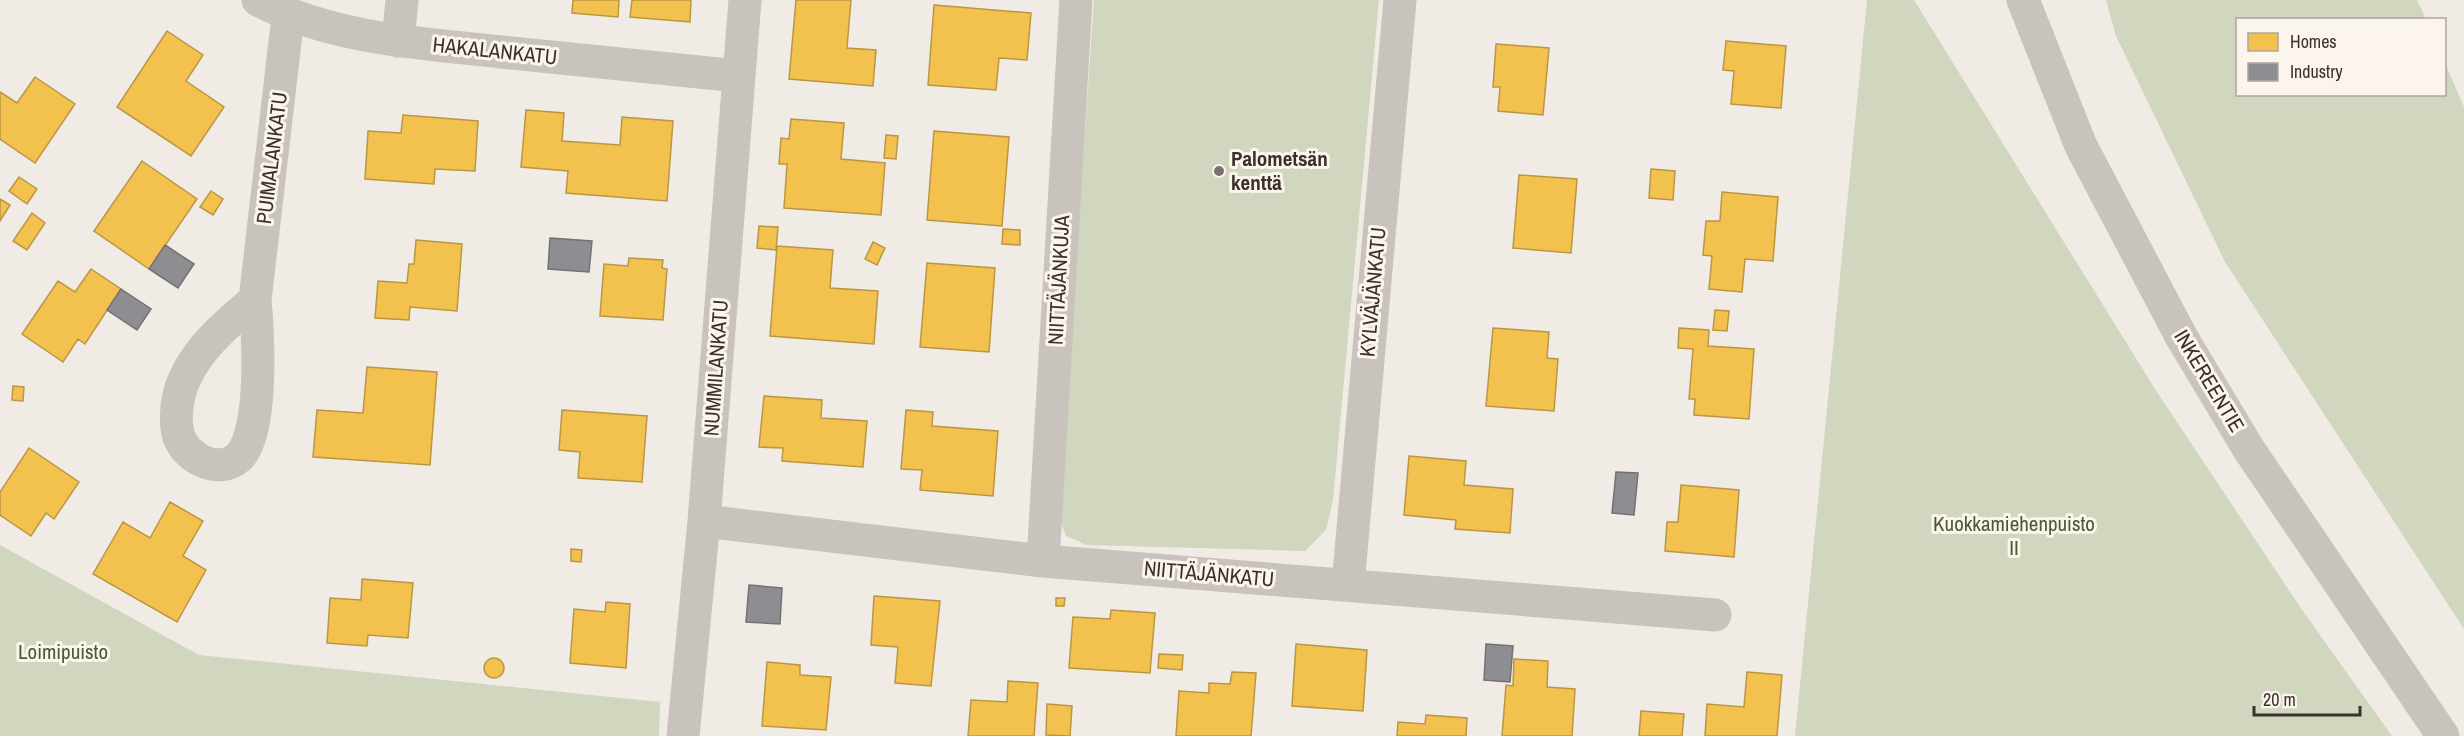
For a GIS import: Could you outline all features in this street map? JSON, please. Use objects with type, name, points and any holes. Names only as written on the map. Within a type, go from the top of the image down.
[{"type":"street","name":"HAKALANKATU","points":[[258,0],[288,16],[338,30],[398,41],[738,76]]},
{"type":"street","points":[[398,41],[402,0]]},
{"type":"street","name":"NUMMILANKATU","points":[[683,736],[704,521],[745,0]]},
{"type":"street","name":"NIITTÄJÄNKUJA","points":[[1043,561],[1076,0]]},
{"type":"street","name":"KYLVÄJÄNKATU","points":[[1348,585],[1400,0]]},
{"type":"street","name":"INKEREENTIE","points":[[2023,0],[2081,146],[2182,338],[2248,448],[2443,736]]},
{"type":"street","name":"PUIMALANKATU","points":[[255,300],[288,16]]},
{"type":"street","name":"NIITTÄJÄNKATU","points":[[704,521],[1043,561],[1715,615]]},
{"type":"green space","points":[[1094,0],[1379,0],[1333,500],[1326,530],[1305,551],[1087,545],[1066,536],[1059,518]]},
{"type":"green space","name":"Kuokkamiehenpuisto II","points":[[1867,0],[1914,0],[2155,389],[2300,607],[2392,736],[1795,736]]},
{"type":"green space","points":[[2106,0],[2417,0],[2426,18],[2236,18],[2236,96],[2446,96],[2446,65],[2464,107],[2464,629],[2225,262],[2116,36]]},
{"type":"green space","name":"Loimipuisto","points":[[0,545],[199,655],[660,702],[659,736],[0,736]]},
{"type":"building: Homes","points":[[573,0],[619,0],[618,17],[572,13]]},
{"type":"building: Homes","points":[[632,0],[691,0],[690,22],[630,17]]},
{"type":"building: Homes","points":[[796,0],[851,0],[847,48],[876,50],[873,86],[789,79]]},
{"type":"building: Homes","points":[[934,5],[1031,13],[1027,60],[999,58],[996,90],[928,85]]},
{"type":"building: Homes","points":[[167,31],[203,55],[186,81],[224,107],[191,156],[117,107]]},
{"type":"building: Homes","points":[[1726,41],[1786,46],[1781,108],[1731,104],[1734,71],[1723,70]]},
{"type":"building: Homes","points":[[1496,44],[1549,48],[1543,115],[1498,111],[1500,87],[1493,87]]},
{"type":"building: Homes","points":[[35,77],[75,104],[35,163],[0,139],[0,92],[17,103]]},
{"type":"building: Homes","points":[[526,110],[564,113],[562,141],[620,145],[622,117],[673,121],[667,201],[566,193],[568,171],[521,167]]},
{"type":"building: Homes","points":[[403,115],[478,121],[475,171],[435,169],[434,184],[365,179],[368,131],[401,133]]},
{"type":"building: Homes","points":[[791,119],[844,123],[841,159],[885,163],[881,215],[784,208],[787,164],[779,164],[781,138],[789,139]]},
{"type":"building: Homes","points":[[934,131],[1009,137],[1002,226],[927,220]]},
{"type":"building: Homes","points":[[886,135],[898,136],[896,159],[884,158]]},
{"type":"building: Homes","points":[[142,161],[197,199],[149,269],[94,231]]},
{"type":"building: Homes","points":[[1651,169],[1675,171],[1673,200],[1649,198]]},
{"type":"building: Homes","points":[[1519,175],[1577,179],[1571,253],[1513,248]]},
{"type":"building: Homes","points":[[19,177],[37,189],[27,204],[9,191]]},
{"type":"building: Homes","points":[[211,191],[223,199],[213,215],[200,207]]},
{"type":"building: Homes","points":[[1722,192],[1778,197],[1773,261],[1745,259],[1742,292],[1709,289],[1712,256],[1703,255],[1706,221],[1720,221]]},
{"type":"building: Homes","points":[[0,199],[10,205],[0,221]]},
{"type":"building: Homes","points":[[32,213],[45,223],[27,250],[13,241]]},
{"type":"building: Homes","points":[[759,226],[778,227],[776,250],[757,248]]},
{"type":"building: Homes","points":[[1003,229],[1020,230],[1020,245],[1002,244]]},
{"type":"building: Homes","points":[[416,240],[462,244],[457,311],[410,307],[409,320],[375,318],[378,281],[407,283],[409,264],[414,264]]},
{"type":"building: Homes","points":[[873,242],[885,248],[877,265],[865,259]]},
{"type":"building: Homes","points":[[777,246],[833,250],[830,288],[878,291],[874,344],[770,336]]},
{"type":"building: Homes","points":[[629,258],[663,260],[662,268],[667,269],[663,320],[600,316],[604,264],[628,266]]},
{"type":"building: Homes","points":[[927,263],[995,268],[989,352],[920,347]]},
{"type":"building: Homes","points":[[91,269],[121,289],[85,344],[78,339],[63,362],[22,334],[58,281],[75,292]]},
{"type":"building: Homes","points":[[1715,310],[1729,311],[1727,331],[1713,330]]},
{"type":"building: Homes","points":[[1493,328],[1549,332],[1547,358],[1558,359],[1554,411],[1486,406]]},
{"type":"building: Homes","points":[[1679,328],[1709,330],[1708,346],[1754,349],[1749,419],[1694,415],[1695,399],[1689,399],[1693,349],[1678,348]]},
{"type":"building: Homes","points":[[367,367],[437,372],[430,465],[313,457],[317,410],[363,413]]},
{"type":"building: Homes","points":[[13,386],[24,387],[23,401],[12,400]]},
{"type":"building: Homes","points":[[764,396],[822,400],[821,418],[867,421],[863,467],[782,461],[783,448],[759,447]]},
{"type":"building: Homes","points":[[562,410],[647,416],[642,482],[578,478],[580,452],[559,450]]},
{"type":"building: Homes","points":[[906,410],[933,412],[932,426],[998,431],[993,496],[920,490],[922,470],[901,469]]},
{"type":"building: Homes","points":[[29,448],[79,482],[54,519],[46,513],[31,536],[0,515],[0,492]]},
{"type":"building: Homes","points":[[1409,456],[1466,461],[1464,485],[1513,489],[1510,533],[1455,529],[1456,520],[1404,515]]},
{"type":"building: Homes","points":[[1681,485],[1739,490],[1734,557],[1665,551],[1667,522],[1678,522]]},
{"type":"building: Homes","points":[[170,502],[203,521],[183,556],[206,570],[177,622],[93,574],[123,522],[150,538]]},
{"type":"building: Homes","points":[[571,549],[582,550],[581,562],[571,561]]},
{"type":"building: Homes","points":[[362,579],[413,583],[408,638],[368,635],[367,646],[327,643],[330,598],[361,600]]},
{"type":"building: Homes","points":[[874,596],[940,601],[931,686],[895,683],[898,647],[871,645]]},
{"type":"building: Homes","points":[[1056,598],[1065,598],[1064,606],[1056,606]]},
{"type":"building: Homes","points":[[606,602],[630,604],[626,668],[570,663],[574,609],[605,612]]},
{"type":"building: Homes","points":[[1111,610],[1155,613],[1150,673],[1069,668],[1073,617],[1110,619]]},
{"type":"building: Homes","points":[[1296,644],[1367,650],[1363,711],[1292,706]]},
{"type":"building: Homes","points":[[1159,654],[1183,655],[1182,670],[1158,668]]},
{"type":"building: Homes","points":[[494,658],[501,661],[504,668],[501,675],[494,678],[487,675],[484,668],[487,661]]},
{"type":"building: Homes","points":[[1514,659],[1548,661],[1547,687],[1575,689],[1572,736],[1502,736],[1506,685],[1513,686]]},
{"type":"building: Homes","points":[[767,662],[800,665],[800,675],[831,677],[826,730],[762,726]]},
{"type":"building: Homes","points":[[1232,672],[1256,673],[1251,736],[1176,736],[1179,691],[1209,693],[1209,683],[1230,684]]},
{"type":"building: Homes","points":[[1747,672],[1782,675],[1777,736],[1705,736],[1707,704],[1744,707]]},
{"type":"building: Homes","points":[[1008,681],[1038,683],[1034,736],[968,736],[971,700],[1007,702]]},
{"type":"building: Homes","points":[[1047,704],[1072,706],[1070,736],[1046,735]]},
{"type":"building: Homes","points":[[1641,711],[1684,714],[1682,736],[1639,736]]},
{"type":"building: Homes","points":[[1426,715],[1467,718],[1466,736],[1397,736],[1398,722],[1425,724]]},
{"type":"building: Industry","points":[[550,238],[592,241],[589,272],[548,269]]},
{"type":"building: Industry","points":[[165,245],[194,264],[178,288],[149,269]]},
{"type":"building: Industry","points":[[121,289],[151,309],[137,330],[107,310]]},
{"type":"building: Industry","points":[[1616,472],[1638,473],[1634,515],[1612,513]]},
{"type":"building: Industry","points":[[749,585],[782,588],[780,624],[746,622]]},
{"type":"building: Industry","points":[[1486,644],[1513,646],[1510,682],[1484,680]]},
{"type":"place","name":"Palometsän kenttä","points":[[1219,171]]}]
